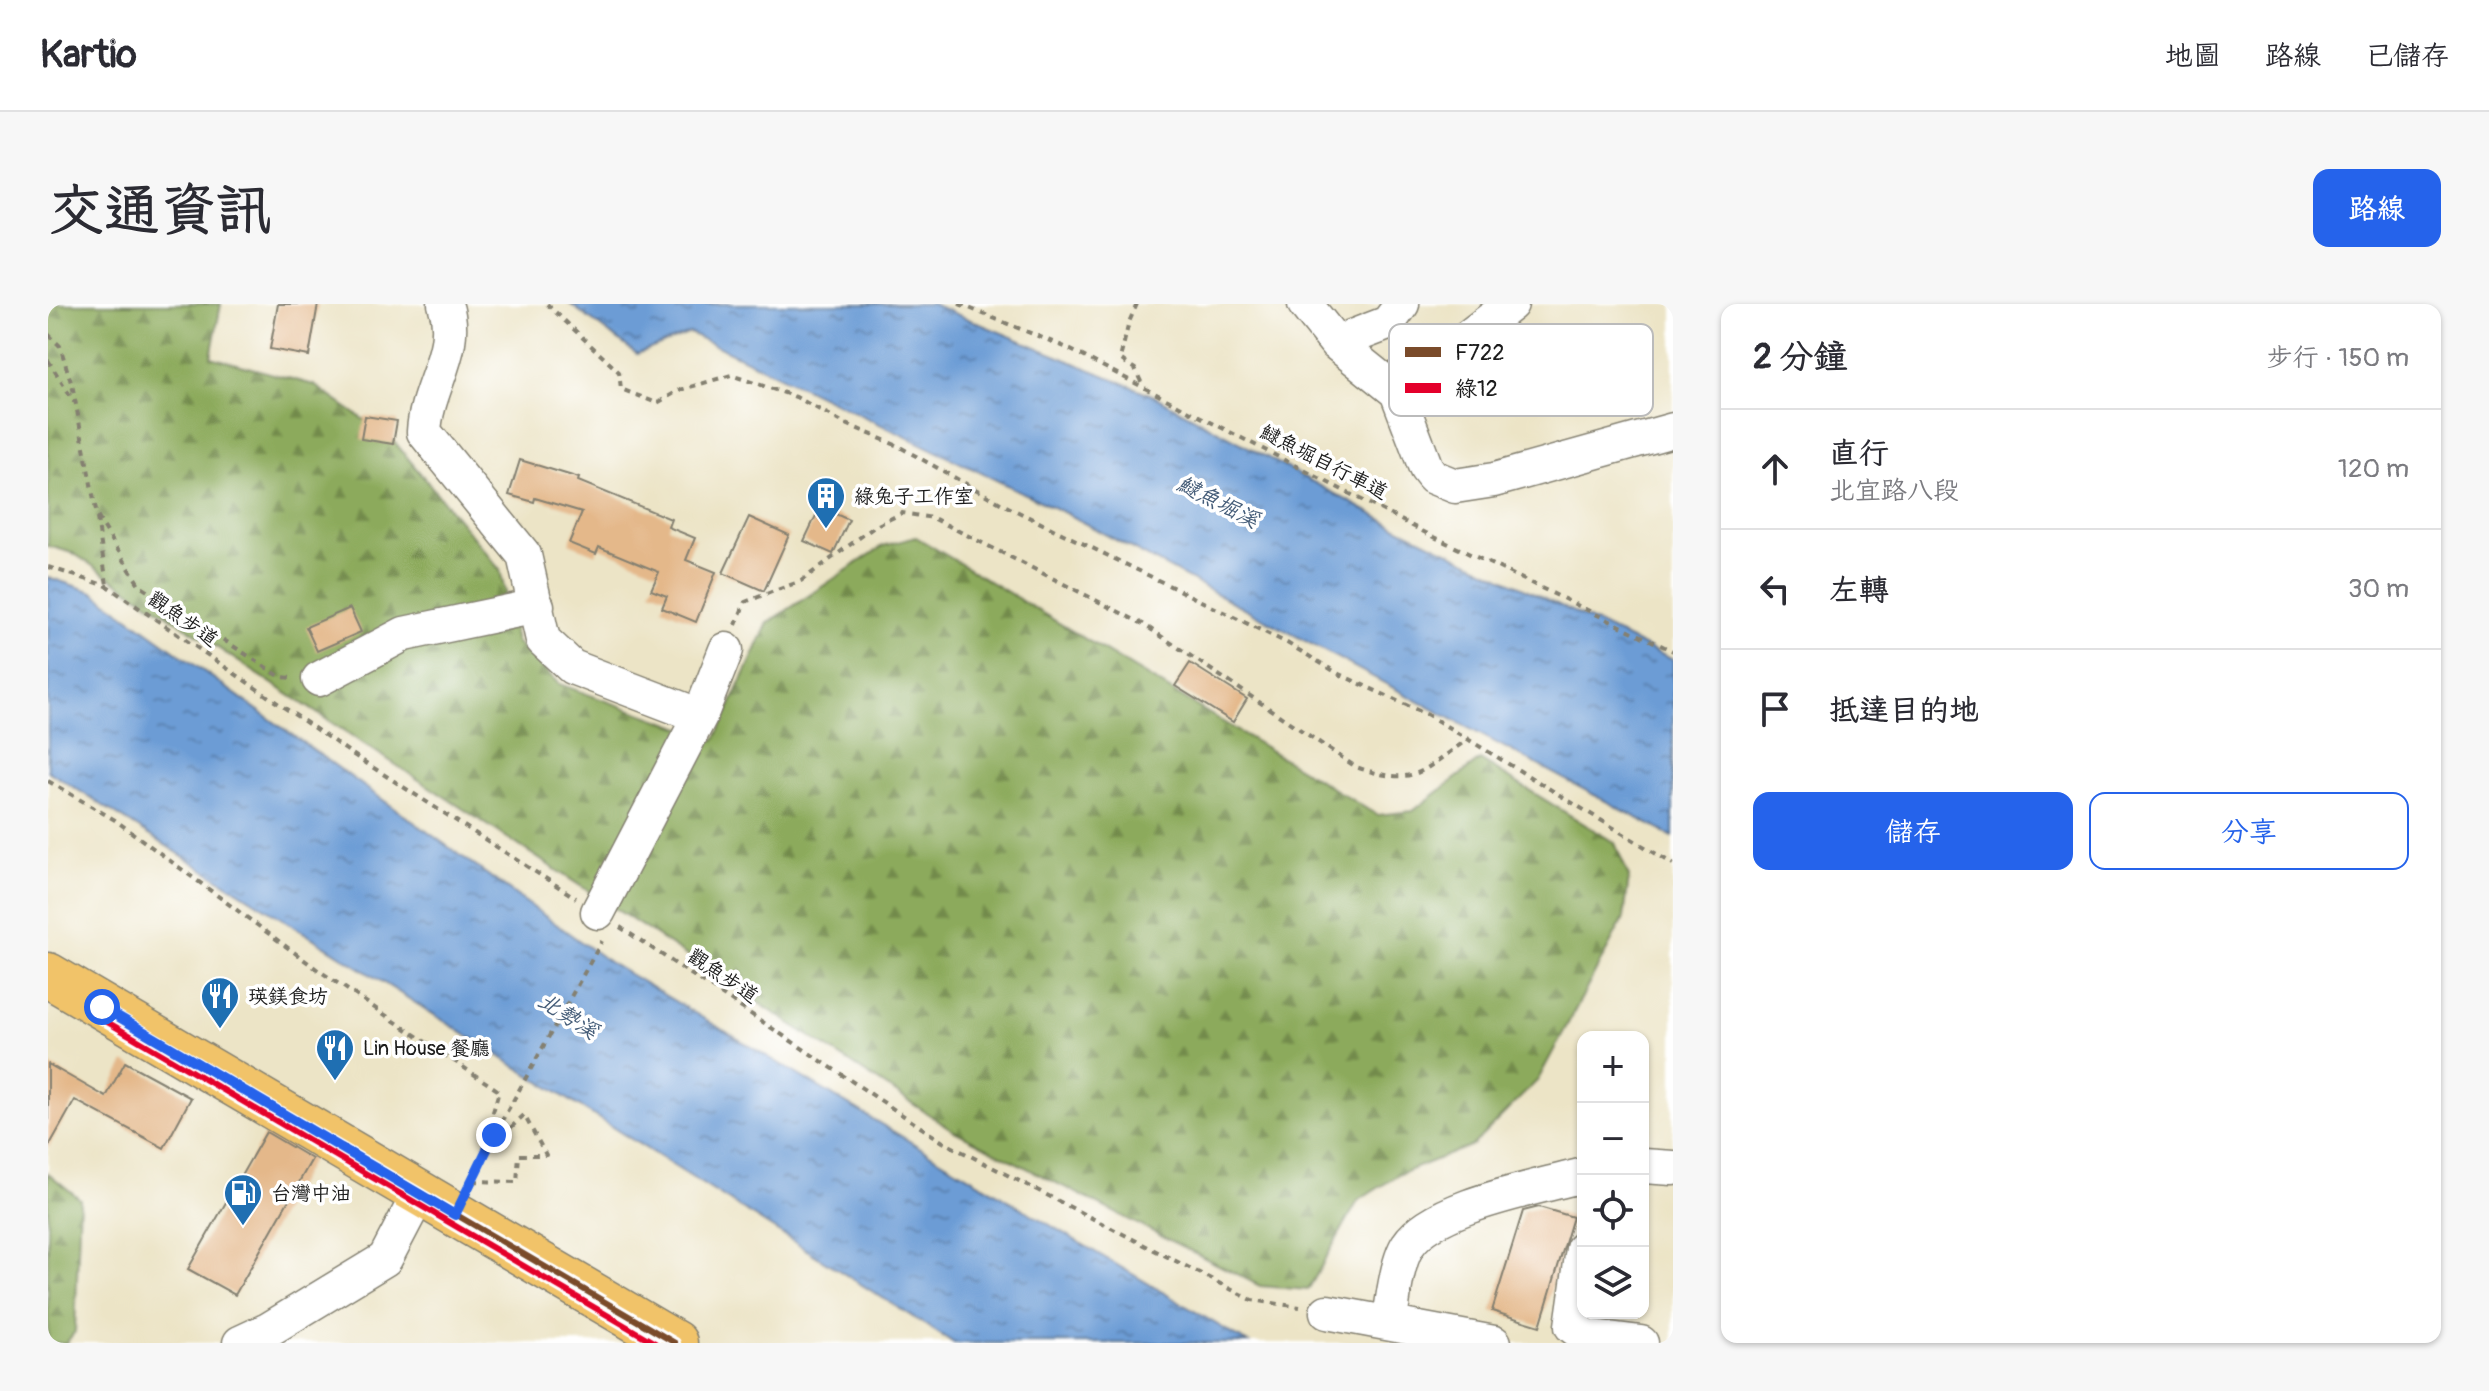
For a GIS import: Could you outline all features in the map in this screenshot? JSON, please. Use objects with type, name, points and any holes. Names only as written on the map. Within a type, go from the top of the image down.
[{"type":"main road","points":[[48,975],[449,1196],[675,1343]]},
{"type":"street","points":[[445,304],[452,325],[443,366],[425,407],[424,432],[524,555],[543,640],[572,667],[700,716]]},
{"type":"street","points":[[1305,304],[1336,343],[1389,386]]},
{"type":"street","points":[[1336,343],[1388,323],[1402,304]]},
{"type":"street","points":[[1485,324],[1511,304]]},
{"type":"street","points":[[1406,416],[1426,468],[1433,477],[1455,486],[1494,480],[1673,430]]},
{"type":"street","points":[[319,679],[404,634],[537,606]]},
{"type":"street","points":[[605,917],[700,716],[726,650]]},
{"type":"street","points":[[1649,1166],[1673,1168]]},
{"type":"street","points":[[1390,1323],[1392,1301],[1407,1246],[1437,1220],[1577,1177]]},
{"type":"street","points":[[259,1339],[385,1259],[449,1196]]},
{"type":"street","points":[[1577,1291],[1572,1326],[1585,1336],[1641,1343]]},
{"type":"street","points":[[1327,1312],[1494,1343]]},
{"type":"path","points":[[547,304],[619,372],[621,389],[657,403],[680,390],[731,375],[796,397],[1470,738],[1517,771],[1673,864]]},
{"type":"path","name":"𩻸魚堀自行車道","points":[[959,304],[1065,347],[1426,533],[1673,651]]},
{"type":"path","points":[[1137,304],[1120,359],[1135,369],[1144,388]]},
{"type":"path","points":[[48,334],[60,346],[77,408],[107,586]]},
{"type":"path","points":[[48,360],[77,408]]},
{"type":"path","points":[[726,650],[745,602],[801,581],[874,527],[902,513],[933,518],[1143,624],[1356,767],[1387,777],[1410,778],[1470,738]]},
{"type":"path","points":[[97,516],[140,586],[281,677],[319,679]]},
{"type":"path","name":"觀魚步道","points":[[48,567],[107,586],[352,754],[605,917],[943,1142],[1252,1300],[1327,1312]]},
{"type":"path","points":[[48,781],[115,820],[318,970],[499,1091],[489,1126],[494,1135]]},
{"type":"path","points":[[449,1196],[494,1135],[605,917]]},
{"type":"path","points":[[449,1196],[517,1182],[519,1155],[546,1155],[524,1115],[503,1135],[494,1135]]},
{"type":"green space","points":[[48,304],[221,304],[211,357],[314,385],[393,440],[500,570],[516,642],[559,684],[715,740],[768,623],[883,546],[916,537],[1377,815],[1413,811],[1480,760],[1615,843],[1629,877],[1624,918],[1538,1080],[1473,1145],[1400,1174],[1358,1201],[1308,1290],[1260,1286],[954,1131],[73,553],[48,546]]},
{"type":"green space","points":[[48,1173],[80,1199],[75,1332],[66,1343],[48,1343]]},
{"type":"water","name":"𩻸魚堀溪","points":[[570,304],[932,304],[1152,395],[1391,524],[1673,660],[1673,837],[1067,514],[690,333],[637,354]]},
{"type":"water","name":"北勢溪","points":[[48,577],[93,592],[609,962],[1248,1343],[954,1343],[48,771]]},
{"type":"building","points":[[278,304],[318,304],[309,356],[270,349]]},
{"type":"building","points":[[365,416],[397,421],[393,444],[361,439]]},
{"type":"building","points":[[520,460],[579,478],[578,481],[671,519],[668,527],[695,538],[686,560],[716,572],[696,622],[662,608],[667,596],[651,590],[659,572],[599,547],[596,554],[569,543],[582,512],[535,498],[534,502],[509,495]]},
{"type":"building","name":"綠兔子工作室","points":[[820,507],[849,520],[833,554],[804,541]]},
{"type":"building","points":[[749,517],[789,535],[764,591],[723,573]]},
{"type":"building","points":[[350,608],[361,632],[317,651],[306,627]]},
{"type":"building","points":[[1190,663],[1247,699],[1233,722],[1175,686]]},
{"type":"building","points":[[125,1062],[191,1098],[164,1148],[75,1100],[48,1148],[48,1064],[106,1097]]},
{"type":"building","name":"台灣中油","points":[[266,1132],[312,1159],[235,1295],[188,1269]]},
{"type":"building","points":[[1539,1207],[1573,1217],[1540,1326],[1492,1311],[1523,1211]]},
{"type":"transit line","name":"F722","points":[[102,1007],[675,1343]]},
{"type":"transit line","name":"綠12","points":[[97,1016],[655,1343]]},
{"type":"place","name":"綠兔子工作室","points":[[826,530]]},
{"type":"place","name":"瑛鎂食坊","points":[[220,1030]]},
{"type":"place","name":"Lin House 餐廳","points":[[335,1082]]},
{"type":"place","name":"台灣中油","points":[[243,1227]]},
{"type":"route","points":[[102,1007],[455,1215],[494,1135]]}]
